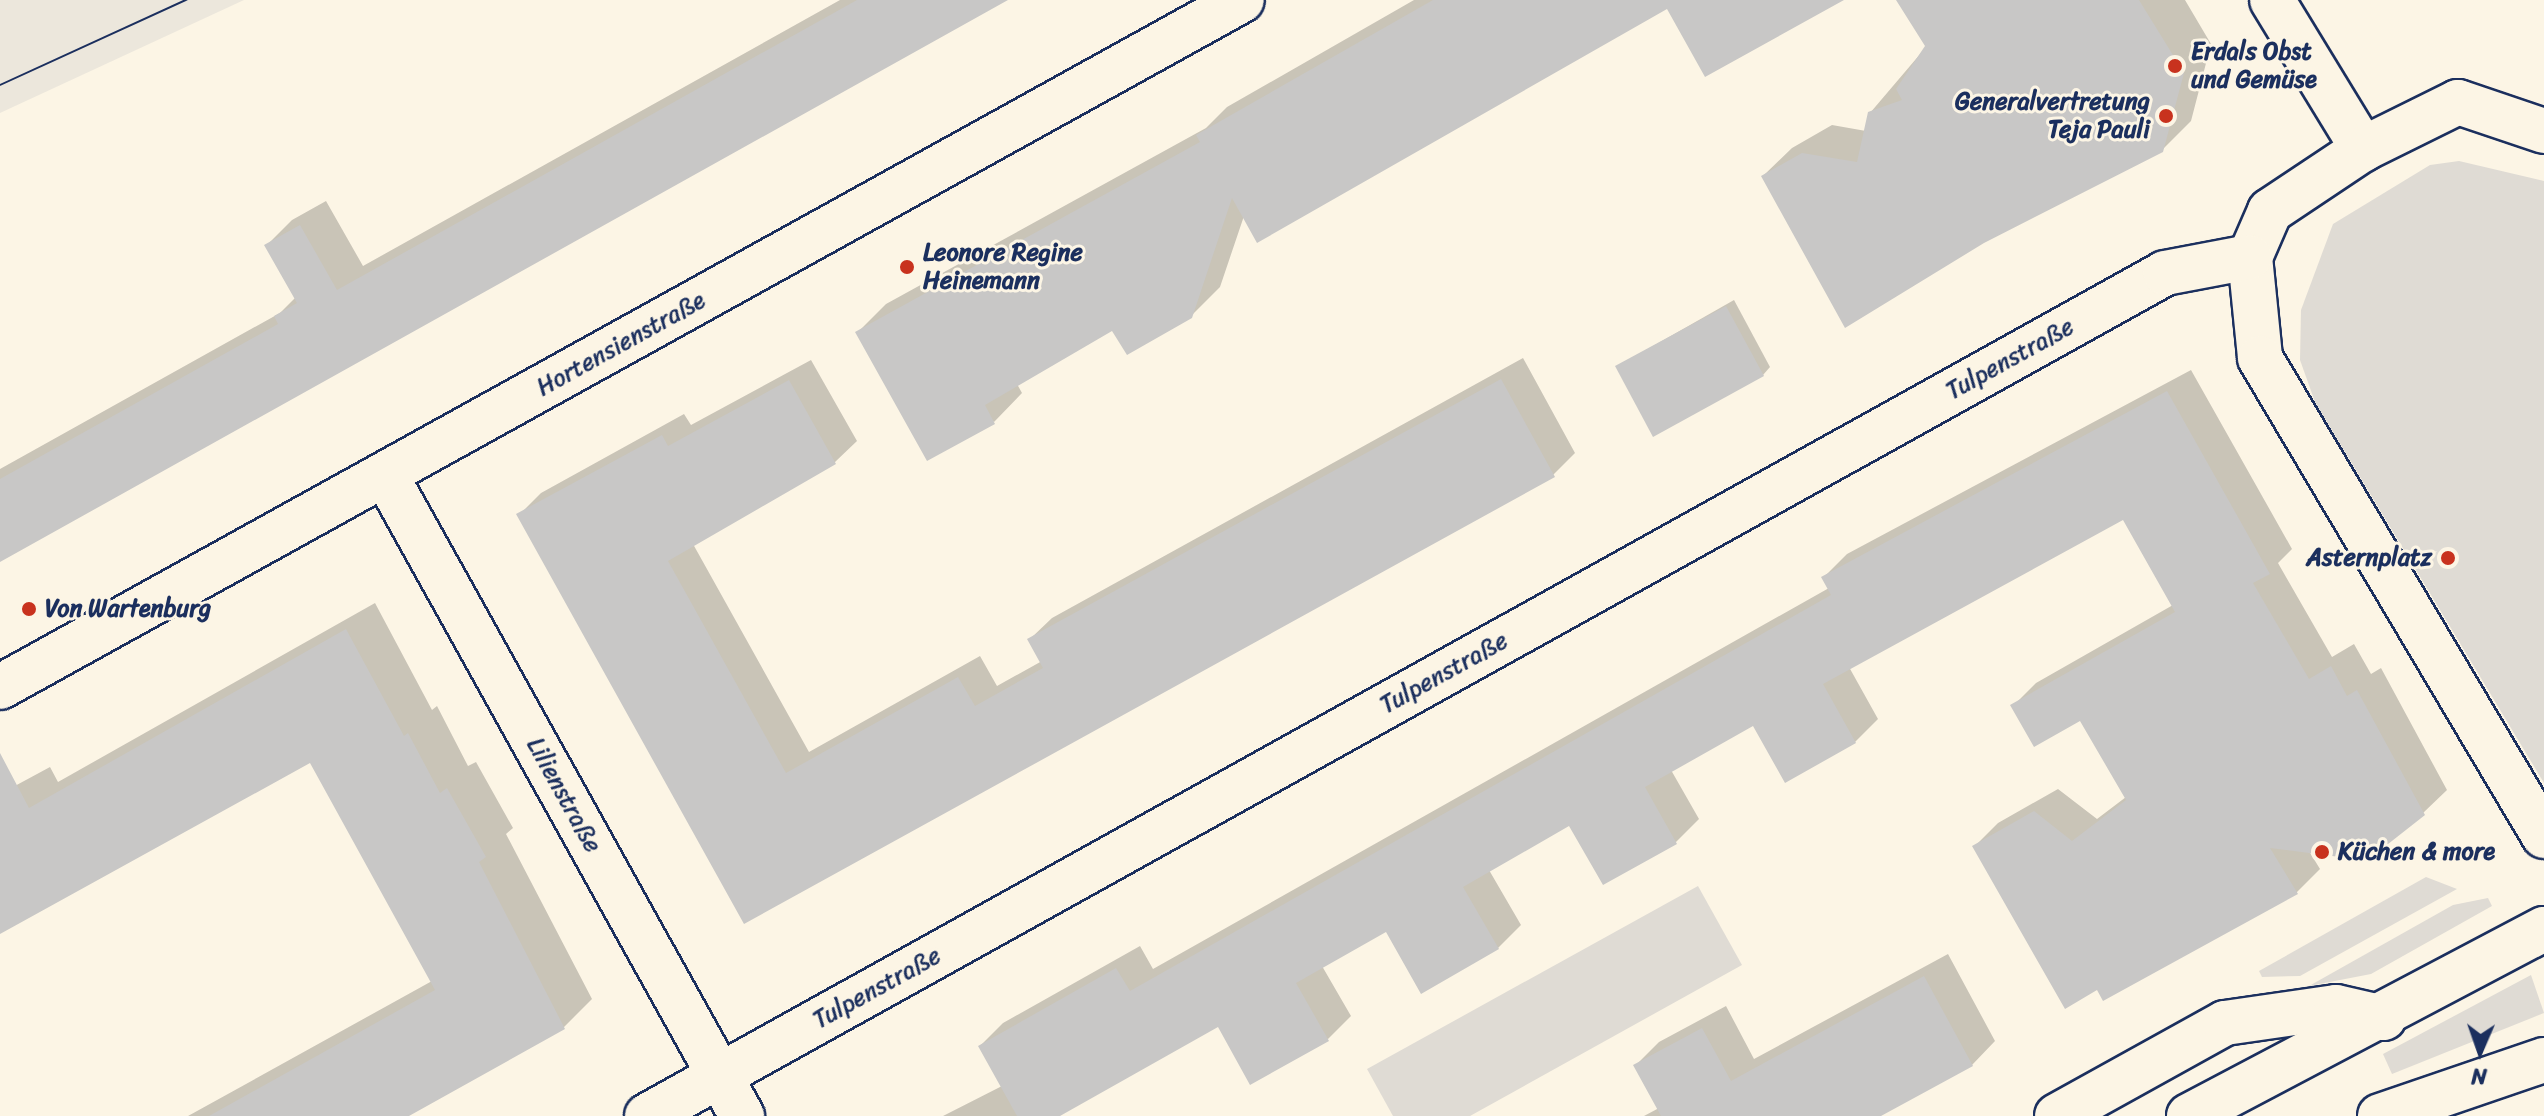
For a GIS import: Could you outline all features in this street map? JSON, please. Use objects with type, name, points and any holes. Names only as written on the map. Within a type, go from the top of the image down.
[{"type":"street","name":"Hortensienstraße","points":[[0,687],[1242,0]]},
{"type":"street","points":[[2272,0],[2363,149]]},
{"type":"street","points":[[2541,120],[2458,102],[2363,149],[2270,211],[2250,257],[2260,358],[2544,836]]},
{"type":"street","name":"Tulpenstraße","points":[[647,1116],[2165,273],[2250,257]]},
{"type":"street","name":"Lilienstraße","points":[[385,474],[742,1116]]},
{"type":"street","points":[[2189,1116],[2384,1018],[2544,929]]},
{"type":"street","points":[[2057,1116],[2225,1023],[2336,1007],[2384,1018]]},
{"type":"street","points":[[2380,1116],[2544,1060]]},
{"type":"shaded area","points":[[0,0],[244,0],[0,113]]},
{"type":"shaded area","points":[[2459,161],[2544,181],[2544,783],[2315,402],[2300,360],[2301,310],[2333,224],[2430,165]]},
{"type":"shaded area","points":[[2426,877],[2457,889],[2300,976],[2262,977],[2259,971]]},
{"type":"shaded area","points":[[1698,886],[1742,965],[1470,1116],[1393,1116],[1367,1069]]},
{"type":"shaded area","points":[[2488,898],[2492,906],[2371,974],[2309,986],[2453,905]]},
{"type":"shaded area","points":[[2531,975],[2544,1013],[2392,1074],[2383,1054]]},
{"type":"building","points":[[857,0],[1008,0],[0,562],[0,479],[278,324],[274,316],[297,303],[264,245],[300,225],[337,290]]},
{"type":"building","points":[[1433,0],[1844,0],[1705,77],[1667,9],[1257,243],[1232,198],[1192,318],[1127,355],[1112,331],[985,405],[995,424],[927,461],[855,332],[1200,142],[1196,135]]},
{"type":"building","points":[[1896,0],[2139,0],[2184,73],[2163,152],[1984,243],[1845,328],[1761,176],[1802,153],[1857,162],[1868,112],[1902,100],[1896,89],[1925,46]]},
{"type":"building","points":[[1726,306],[1764,376],[1653,437],[1615,366]]},
{"type":"building","points":[[1501,379],[1555,477],[744,924],[516,514],[662,435],[668,446],[789,380],[836,464],[668,561],[786,773],[958,677],[975,706],[1043,668],[1027,639]]},
{"type":"building","points":[[2167,391],[2270,574],[2253,583],[2309,679],[2331,666],[2347,696],[2357,690],[2425,815],[2383,848],[2363,860],[2270,848],[2298,894],[2103,1001],[2097,990],[2065,1009],[1972,846],[2034,811],[2072,841],[2126,800],[2080,721],[2034,747],[2010,705],[2175,612],[2123,520],[1823,684],[1856,743],[1785,783],[1753,726],[1645,787],[1677,844],[1603,885],[1569,826],[1463,887],[1499,949],[1421,994],[1386,932],[1296,983],[1329,1041],[1250,1085],[1218,1027],[1060,1116],[1017,1116],[978,1046],[1116,968],[1130,991],[1831,595],[1821,577]]},
{"type":"building","points":[[346,629],[404,736],[408,733],[440,793],[447,788],[486,857],[479,862],[565,1029],[409,1116],[209,1116],[435,990],[310,763],[0,934],[0,753],[29,808]]},
{"type":"building","points":[[1924,976],[1973,1066],[1881,1116],[1661,1116],[1633,1065],[1702,1028],[1731,1081]]},
{"type":"tram line","points":[[0,85],[186,0]]},
{"type":"place","name":"Erdals Obst und Gemüse","points":[[2175,66]]},
{"type":"place","name":"Generalvertretung Teja Pauli","points":[[2166,116]]},
{"type":"place","name":"Leonore Regine Heinemann","points":[[907,267]]},
{"type":"place","name":"Asternplatz","points":[[2448,558]]},
{"type":"place","name":"Von Wartenburg","points":[[29,609]]},
{"type":"place","name":"Küchen & more","points":[[2322,852]]}]
